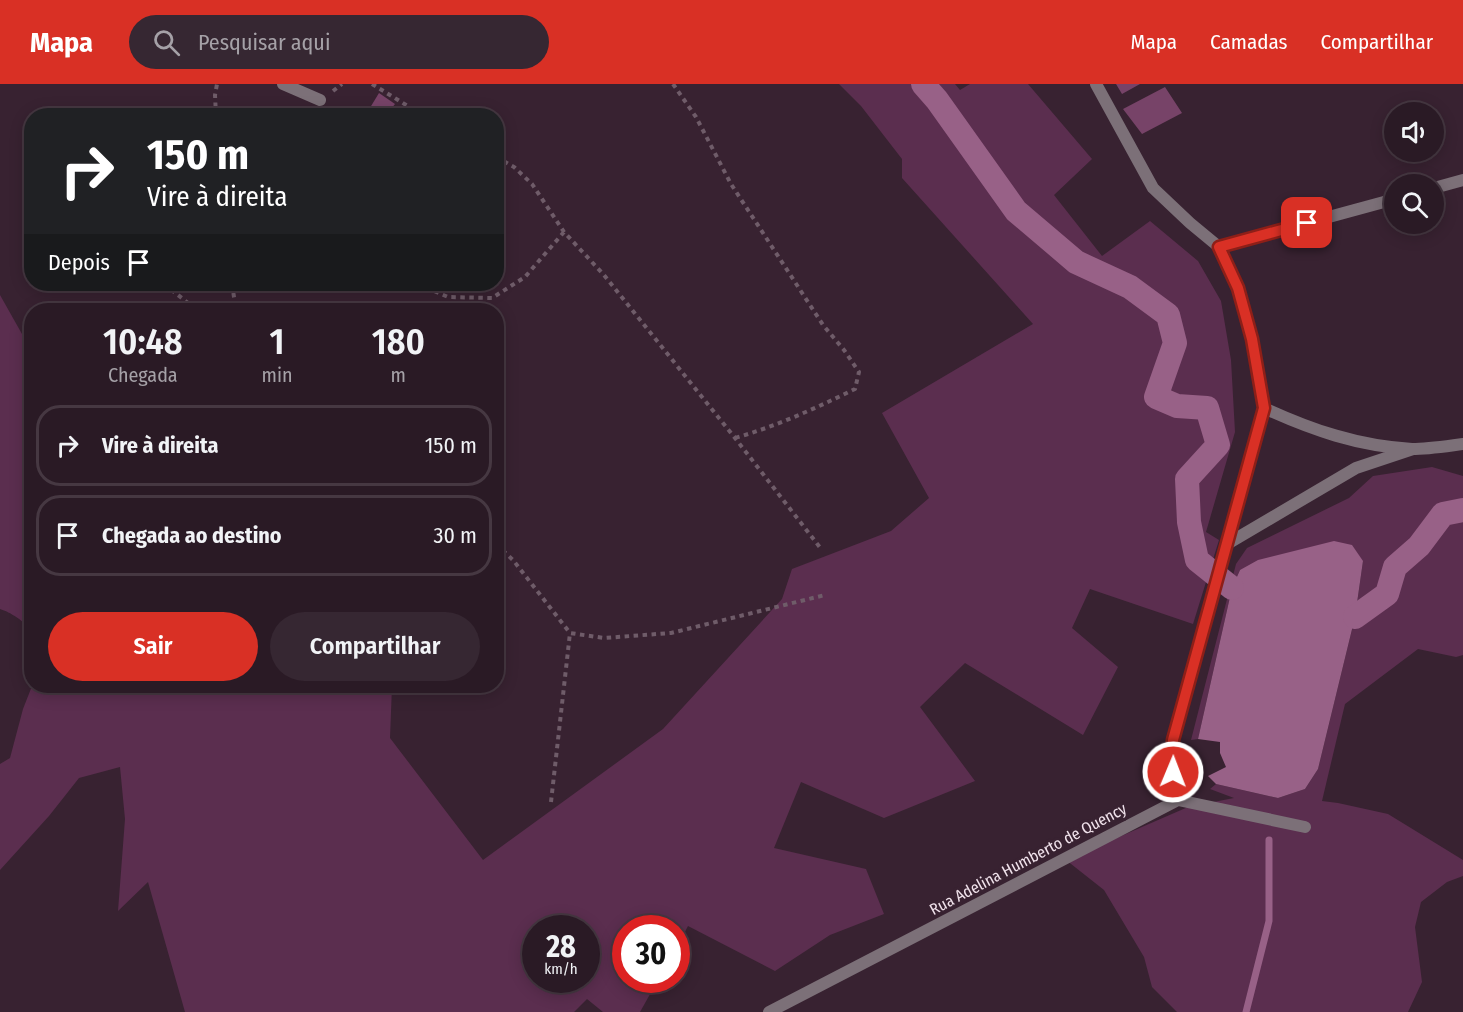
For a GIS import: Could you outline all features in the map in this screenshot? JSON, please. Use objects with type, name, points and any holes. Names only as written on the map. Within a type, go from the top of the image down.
[{"type":"street","points":[[283,84],[320,100]]},
{"type":"street","points":[[1096,84],[1153,189],[1219,247],[1241,298],[1252,339],[1264,408],[1173,740],[1173,772],[1178,800],[1305,827]]},
{"type":"street","points":[[1444,185],[1463,180]]},
{"type":"street","points":[[1219,247],[1384,202]]},
{"type":"street","points":[[1264,408],[1303,425],[1359,442],[1413,449]]},
{"type":"street","points":[[1227,544],[1356,468],[1413,449],[1463,444]]},
{"type":"street","name":"Rua Adelina Humberto de Quency","points":[[769,1012],[1178,800]]},
{"type":"path","points":[[216,108],[217,84]]},
{"type":"path","points":[[372,84],[411,108]]},
{"type":"path","points":[[673,84],[696,117],[738,194],[823,325],[859,372],[855,389],[804,413],[735,438]]},
{"type":"path","points":[[504,161],[514,167],[532,184],[564,232],[604,275],[822,550]]},
{"type":"path","points":[[504,290],[525,276],[564,232]]},
{"type":"path","points":[[173,291],[188,303]]},
{"type":"path","points":[[434,291],[448,297],[492,298],[502,291]]},
{"type":"path","points":[[504,552],[570,633],[604,638],[671,633],[825,595]]},
{"type":"path","points":[[551,802],[570,633]]},
{"type":"shaded area","points":[[839,84],[955,84],[960,90],[970,84],[1028,84],[1092,159],[1054,195],[1102,256],[1150,221],[1198,261],[1221,301],[1231,360],[1235,432],[1206,532],[1219,540],[1193,624],[1090,589],[1072,628],[1118,667],[1083,735],[965,663],[920,707],[975,781],[884,818],[801,782],[774,848],[866,869],[884,914],[830,935],[775,971],[690,927],[690,915],[612,915],[612,993],[651,993],[640,1012],[603,1012],[587,999],[574,1012],[185,1012],[148,882],[118,911],[125,819],[120,767],[79,778],[49,816],[0,870],[0,764],[10,758],[29,693],[392,693],[390,738],[483,860],[663,729],[782,599],[792,569],[891,531],[929,498],[882,413],[1033,324],[902,178],[902,159],[861,106]]},
{"type":"shaded area","points":[[0,295],[24,338],[24,623],[0,609]]},
{"type":"shaded area","points":[[1432,467],[1463,476],[1463,655],[1456,657],[1418,649],[1345,704],[1322,801],[1388,814],[1463,860],[1463,876],[1447,882],[1421,902],[1415,927],[1422,982],[1408,1012],[1177,1012],[1152,987],[1144,957],[1104,890],[1066,860],[1188,807],[1234,798],[1210,789],[1216,784],[1278,798],[1305,789],[1318,769],[1355,617],[1363,561],[1240,570],[1232,588],[1198,739],[1191,740],[1236,564],[1247,548],[1349,498],[1373,476]]},
{"type":"shaded area","points":[[1334,541],[1352,545],[1363,561],[1355,617],[1318,769],[1305,789],[1278,798],[1216,784],[1208,776],[1226,767],[1220,753],[1220,742],[1198,739],[1232,588],[1240,570],[1258,560]]},
{"type":"building","points":[[1116,84],[1140,84],[1122,94]]},
{"type":"building","points":[[1165,87],[1182,113],[1142,134],[1123,109]]},
{"type":"building","points":[[379,93],[395,104],[392,108],[370,108]]},
{"type":"waterway","points":[[923,84],[937,100],[1016,211],[1076,262],[1130,287],[1168,315],[1175,343],[1156,397],[1177,406],[1207,408],[1218,445],[1187,479],[1189,522],[1197,560],[1232,588]]},
{"type":"waterway","points":[[1355,617],[1387,594],[1395,567],[1419,546],[1443,514],[1463,510]]},
{"type":"waterway","points":[[1246,1012],[1269,921],[1269,840]]},
{"type":"route","points":[[1173,772],[1173,740],[1264,408],[1252,339],[1238,288],[1219,247],[1307,223]]}]
